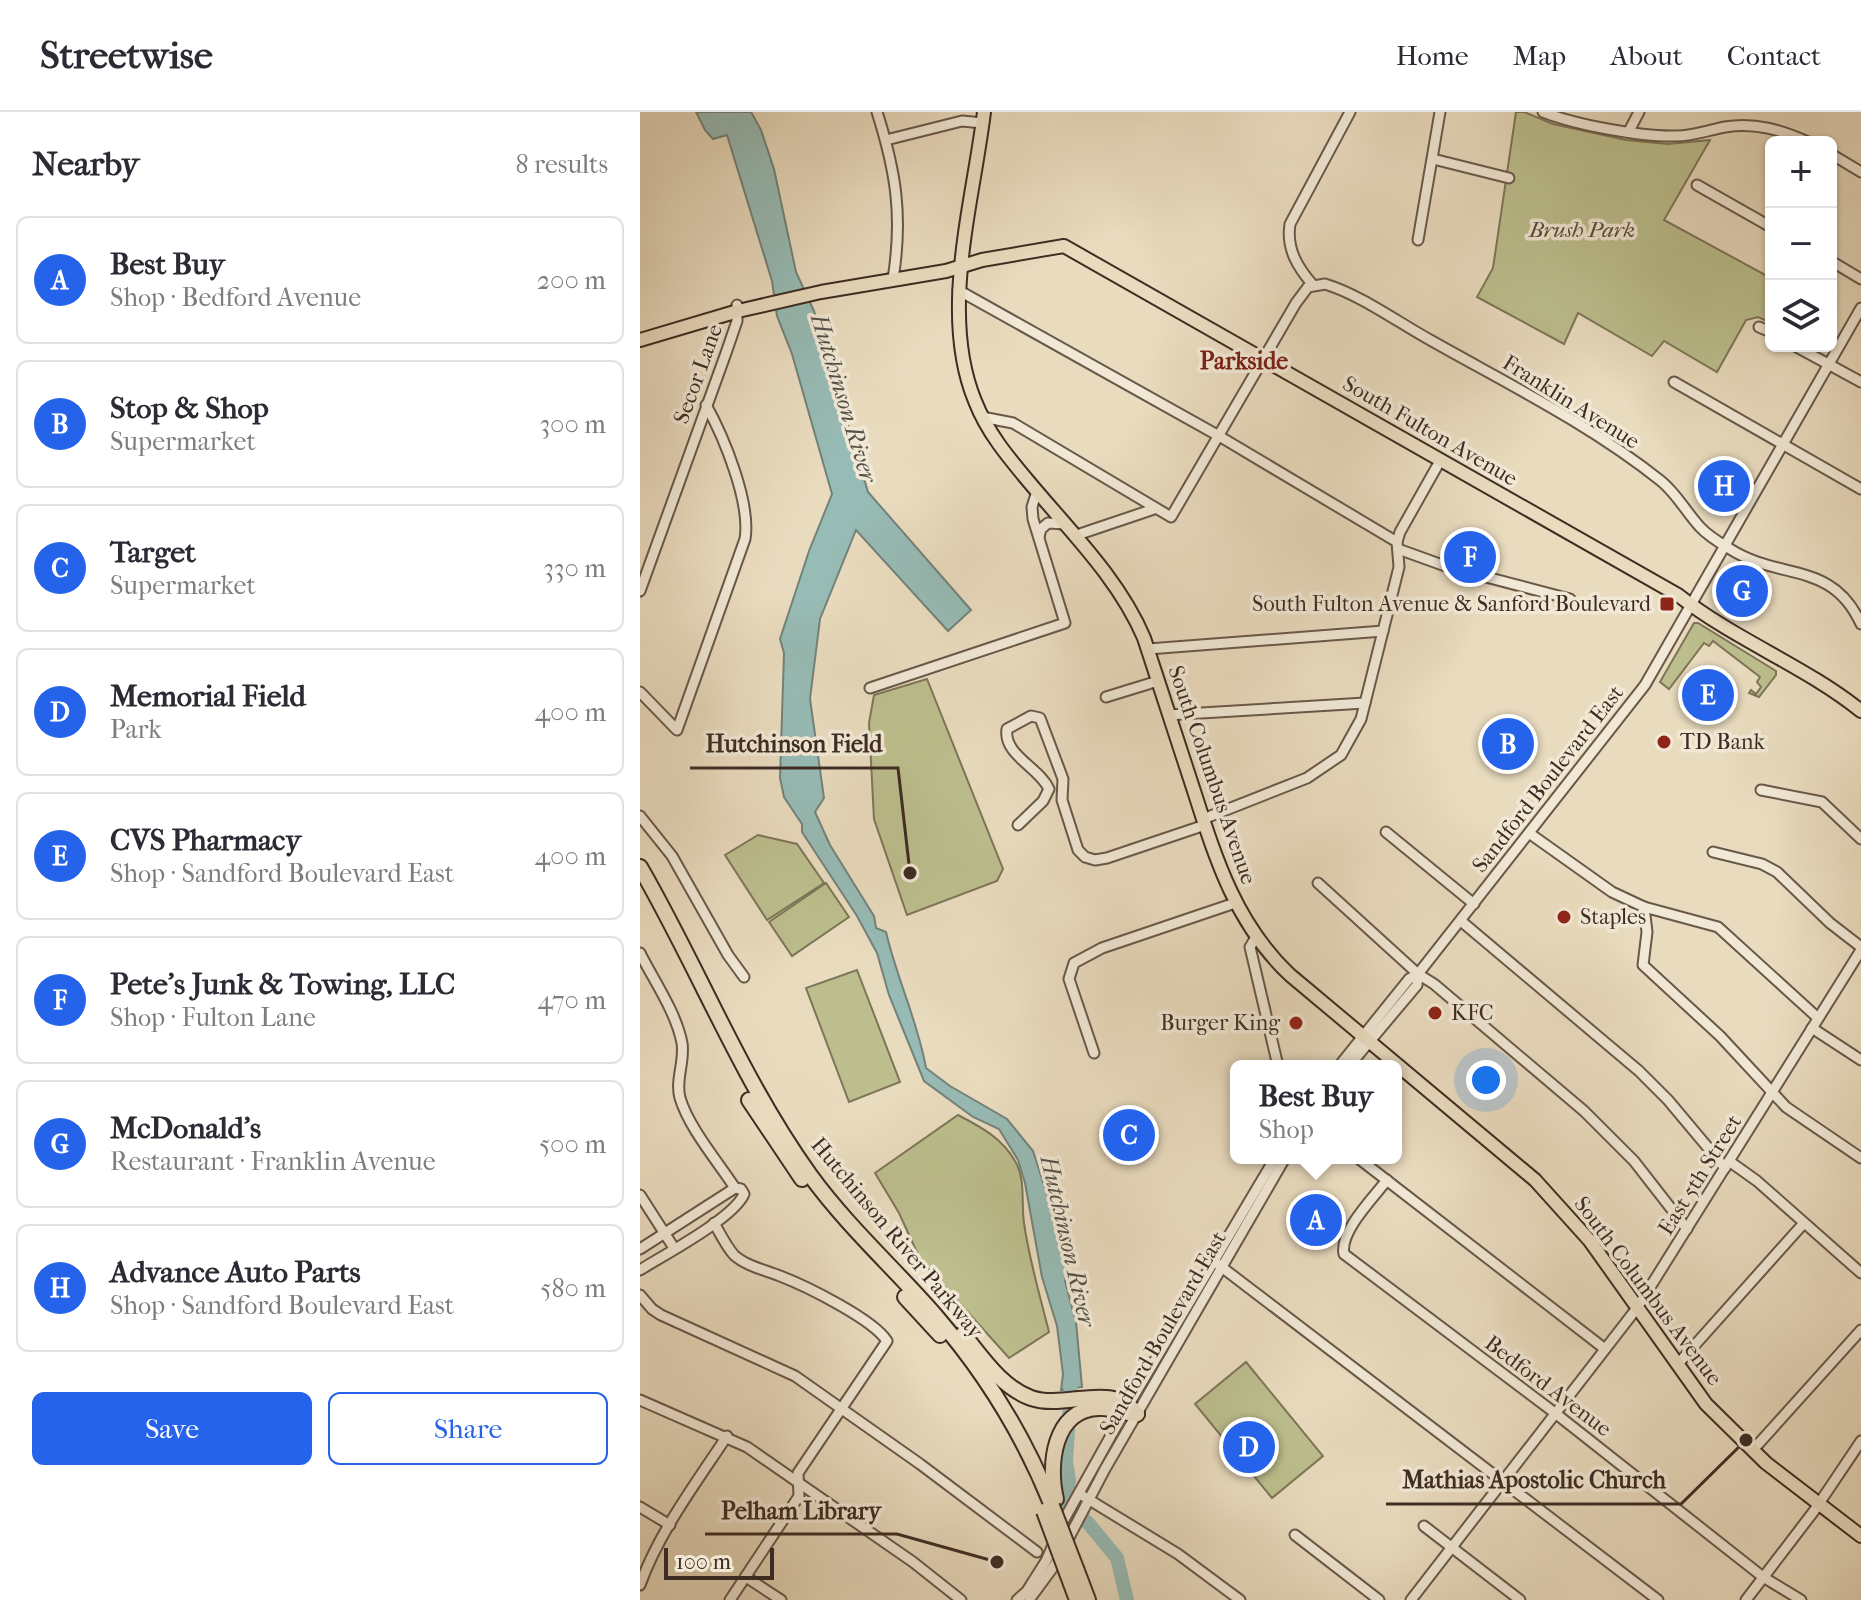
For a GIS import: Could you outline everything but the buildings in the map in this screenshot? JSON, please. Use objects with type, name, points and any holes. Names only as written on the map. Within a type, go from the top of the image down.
[{"type":"highway","name":"Hutchinson River Parkway","points":[[640,867],[759,1097],[811,1175],[852,1225],[936,1316],[982,1375],[1026,1447],[1055,1510],[1072,1572],[1075,1596]]},
{"type":"highway","name":"Hutchinson River Parkway","points":[[640,886],[736,1077],[772,1138],[830,1214],[965,1366],[1055,1510]]},
{"type":"highway","points":[[852,1225],[877,1245],[928,1296],[1007,1384],[1033,1399],[1095,1403],[1118,1399],[1130,1411]]},
{"type":"highway","points":[[1055,1510],[1051,1469],[1057,1440],[1072,1419],[1095,1403]]},
{"type":"highway","name":"Hutchinson River Parkway","points":[[1072,1572],[1088,1600]]},
{"type":"main road","name":"South Columbus Avenue","points":[[984,117],[958,290],[962,351],[970,388],[982,417],[1001,448],[1127,603],[1148,649],[1220,871],[1256,937],[1290,975],[1391,1060]]},
{"type":"main road","name":"South Fulton Avenue","points":[[738,308],[894,275],[946,271],[961,265],[1064,246],[1602,554],[1644,575],[1861,711]]},
{"type":"main road","points":[[640,333],[738,308]]},
{"type":"main road","points":[[640,340],[738,308]]},
{"type":"main road","name":"South Columbus Avenue","points":[[1402,1069],[1514,1161],[1555,1201],[1590,1241],[1706,1404],[1752,1451],[1861,1536]]},
{"type":"street","points":[[877,112],[898,196],[899,234],[894,275]]},
{"type":"street","points":[[982,417],[1013,423],[1171,517],[1296,303],[1304,291],[1313,285],[1301,272],[1292,253],[1290,224],[1350,112]]},
{"type":"street","points":[[1418,240],[1440,112]]},
{"type":"street","points":[[1543,112],[1629,131],[1678,136],[1741,125],[1767,127],[1792,136]]},
{"type":"street","points":[[1629,131],[1639,112]]},
{"type":"street","points":[[886,140],[984,117]]},
{"type":"street","points":[[1837,158],[1861,172]]},
{"type":"street","points":[[1433,159],[1509,178]]},
{"type":"street","points":[[1697,185],[1765,224]]},
{"type":"street","points":[[1837,265],[1861,279]]},
{"type":"street","name":"Franklin Avenue","points":[[1313,285],[1332,286],[1549,405],[1663,482],[1699,527],[1724,545],[1756,561],[1825,581],[1844,595],[1861,624]]},
{"type":"street","points":[[958,290],[1219,436],[1397,546],[1448,567],[1570,599]]},
{"type":"street","name":"Secor Lane","points":[[640,591],[726,353],[738,308]]},
{"type":"street","name":"Sandford Boulevard East","points":[[1345,1060],[1417,985],[1418,974],[1645,685],[1861,308]]},
{"type":"street","points":[[1759,327],[1765,330]]},
{"type":"street","points":[[1805,352],[1861,382]]},
{"type":"street","points":[[1674,382],[1861,489]]},
{"type":"street","points":[[640,692],[677,730],[745,539],[748,523],[723,436],[706,405]]},
{"type":"street","points":[[1018,825],[1043,801],[1049,789],[1045,780],[1011,747],[1006,738],[1007,729],[1031,716],[1040,718],[1063,779],[1062,800],[1078,850],[1085,857],[1095,860],[1204,822],[1323,769],[1349,744],[1365,703],[1399,567],[1397,546],[1400,532],[1440,461]]},
{"type":"street","points":[[870,688],[1065,623],[1032,507],[1037,491]]},
{"type":"street","points":[[1074,536],[1154,509]]},
{"type":"street","points":[[1039,537],[1041,529],[1048,523],[1065,524]]},
{"type":"street","points":[[1148,649],[1383,631]]},
{"type":"street","points":[[1106,697],[1158,681]]},
{"type":"street","points":[[1168,715],[1365,703]]},
{"type":"street","points":[[1761,790],[1822,802],[1861,839]]},
{"type":"street","points":[[640,816],[672,856],[728,955],[744,977]]},
{"type":"street","points":[[1386,832],[1474,904]]},
{"type":"street","points":[[1529,833],[1612,892],[1644,907],[1718,927],[1767,968],[1818,1018]]},
{"type":"street","points":[[1713,852],[1762,864],[1784,878],[1861,949]]},
{"type":"street","points":[[1318,883],[1418,974],[1434,984],[1584,1111],[1634,1161],[1687,1229]]},
{"type":"street","points":[[1094,1053],[1069,979],[1074,963],[1102,948],[1235,903]]},
{"type":"street","points":[[1644,907],[1647,932],[1643,965],[1720,1036],[1786,1107],[1861,1158]]},
{"type":"street","points":[[1461,921],[1639,1071],[1727,1164],[1757,1181],[1861,1273]]},
{"type":"street","points":[[1256,937],[1250,947],[1277,1060]]},
{"type":"street","name":"East 5th Street","points":[[1411,1600],[1637,1308],[1861,949]]},
{"type":"street","points":[[640,953],[682,1042],[678,1084],[684,1109],[735,1188]]},
{"type":"street","points":[[1812,1028],[1861,1060]]},
{"type":"street","name":"Sandford Boulevard East","points":[[1353,1060],[1366,1039]]},
{"type":"street","name":"Sandford Boulevard East","points":[[1218,1265],[1272,1164]]},
{"type":"street","name":"Sandford Boulevard East","points":[[1029,1600],[1054,1566],[1083,1499],[1130,1411],[1281,1164]]},
{"type":"street","points":[[1366,1164],[1605,1349]]},
{"type":"street","name":"Bedford Avenue","points":[[1387,1180],[1347,1231],[1342,1249],[1344,1254],[1555,1413],[1763,1577],[1801,1600]]},
{"type":"street","points":[[640,1249],[735,1188],[741,1189],[744,1194],[714,1223],[640,1270]]},
{"type":"street","points":[[640,1195],[674,1248]]},
{"type":"street","points":[[714,1223],[741,1260],[846,1309],[886,1337],[887,1344],[798,1473],[799,1496],[730,1600]]},
{"type":"street","points":[[1677,1365],[1804,1223]]},
{"type":"street","points":[[1218,1265],[1658,1600]]},
{"type":"street","points":[[640,1295],[661,1315],[795,1376],[1037,1552]]},
{"type":"street","points":[[1752,1451],[1861,1330]]},
{"type":"street","points":[[640,1400],[727,1436],[798,1481],[961,1600]]},
{"type":"street","points":[[640,1585],[670,1525],[727,1436]]},
{"type":"street","points":[[1746,1600],[1861,1441]]},
{"type":"street","points":[[1083,1499],[1178,1554],[1240,1600]]},
{"type":"street","name":"Sandford Boulevard East","points":[[1017,1600],[1027,1591],[1046,1561],[1055,1510],[1083,1499]]},
{"type":"street","points":[[640,1507],[670,1525]]},
{"type":"street","points":[[1424,1526],[1520,1600]]},
{"type":"street","points":[[1295,1535],[1379,1600]]},
{"type":"street","points":[[746,1577],[781,1600]]},
{"type":"green space","name":"Brush Park","points":[[1516,112],[1524,112],[1553,124],[1626,140],[1668,144],[1710,140],[1664,220],[1765,275],[1765,320],[1758,317],[1746,320],[1717,372],[1664,341],[1652,356],[1578,313],[1564,344],[1477,297],[1493,268]]},
{"type":"green space","points":[[1694,623],[1776,671],[1759,697],[1749,693],[1751,690],[1756,694],[1761,687],[1757,682],[1760,677],[1713,641],[1709,646],[1704,643],[1669,689],[1660,682]]},
{"type":"green space","points":[[927,679],[1003,869],[997,881],[907,915],[874,819],[869,723],[874,695]]},
{"type":"green space","points":[[758,835],[797,844],[824,883],[767,920],[725,855]]},
{"type":"green space","points":[[826,883],[849,917],[792,956],[769,922]]},
{"type":"green space","points":[[857,970],[900,1082],[849,1102],[806,988]]},
{"type":"green space","points":[[958,1115],[1004,1146],[1021,1175],[1026,1237],[1049,1332],[1009,1358],[920,1259],[899,1213],[875,1173]]},
{"type":"green space","points":[[1246,1362],[1323,1456],[1272,1498],[1195,1404]]},
{"type":"water","points":[[696,112],[751,112],[761,130],[774,169],[796,272],[814,311],[868,492],[971,610],[948,631],[856,530],[820,619],[810,699],[824,798],[815,812],[830,845],[874,916],[876,928],[886,932],[926,1068],[950,1086],[1007,1119],[1033,1151],[1067,1268],[1065,1281],[1076,1322],[1082,1387],[1061,1390],[1063,1374],[1057,1326],[1042,1277],[1018,1160],[999,1129],[973,1117],[924,1081],[889,995],[877,953],[857,916],[802,832],[802,824],[784,797],[780,778],[784,653],[780,639],[809,551],[832,494],[792,354],[777,316],[772,281],[727,135],[713,139]]},
{"type":"waterway","name":"Hutchinson River","points":[[1072,1371],[1066,1502],[1117,1558],[1127,1600]]},
{"type":"place","name":"Advance Auto Parts","points":[[1724,486]]},
{"type":"place","name":"Pete's Junk & Towing, LLC","points":[[1470,557]]},
{"type":"place","name":"McDonald's","points":[[1742,591]]},
{"type":"place","name":"South Fulton Avenue & Sanford Boulevard","points":[[1667,604]]},
{"type":"place","name":"CVS Pharmacy","points":[[1708,695]]},
{"type":"place","name":"TD Bank","points":[[1664,742]]},
{"type":"place","name":"Stop & Shop","points":[[1508,744]]},
{"type":"place","name":"Hutchinson Field","points":[[910,873]]},
{"type":"place","name":"Staples","points":[[1564,917]]},
{"type":"place","name":"KFC","points":[[1435,1013]]},
{"type":"place","name":"Burger King","points":[[1296,1023]]},
{"type":"place","name":"Target","points":[[1129,1135]]},
{"type":"place","name":"Best Buy","points":[[1316,1220]]},
{"type":"place","name":"Mathias Apostolic Church","points":[[1746,1440]]},
{"type":"place","name":"Memorial Field","points":[[1249,1447]]},
{"type":"place","name":"Pelham Library","points":[[997,1562]]},
{"type":"district","name":"Parkside","points":[[1244,361]]}]
